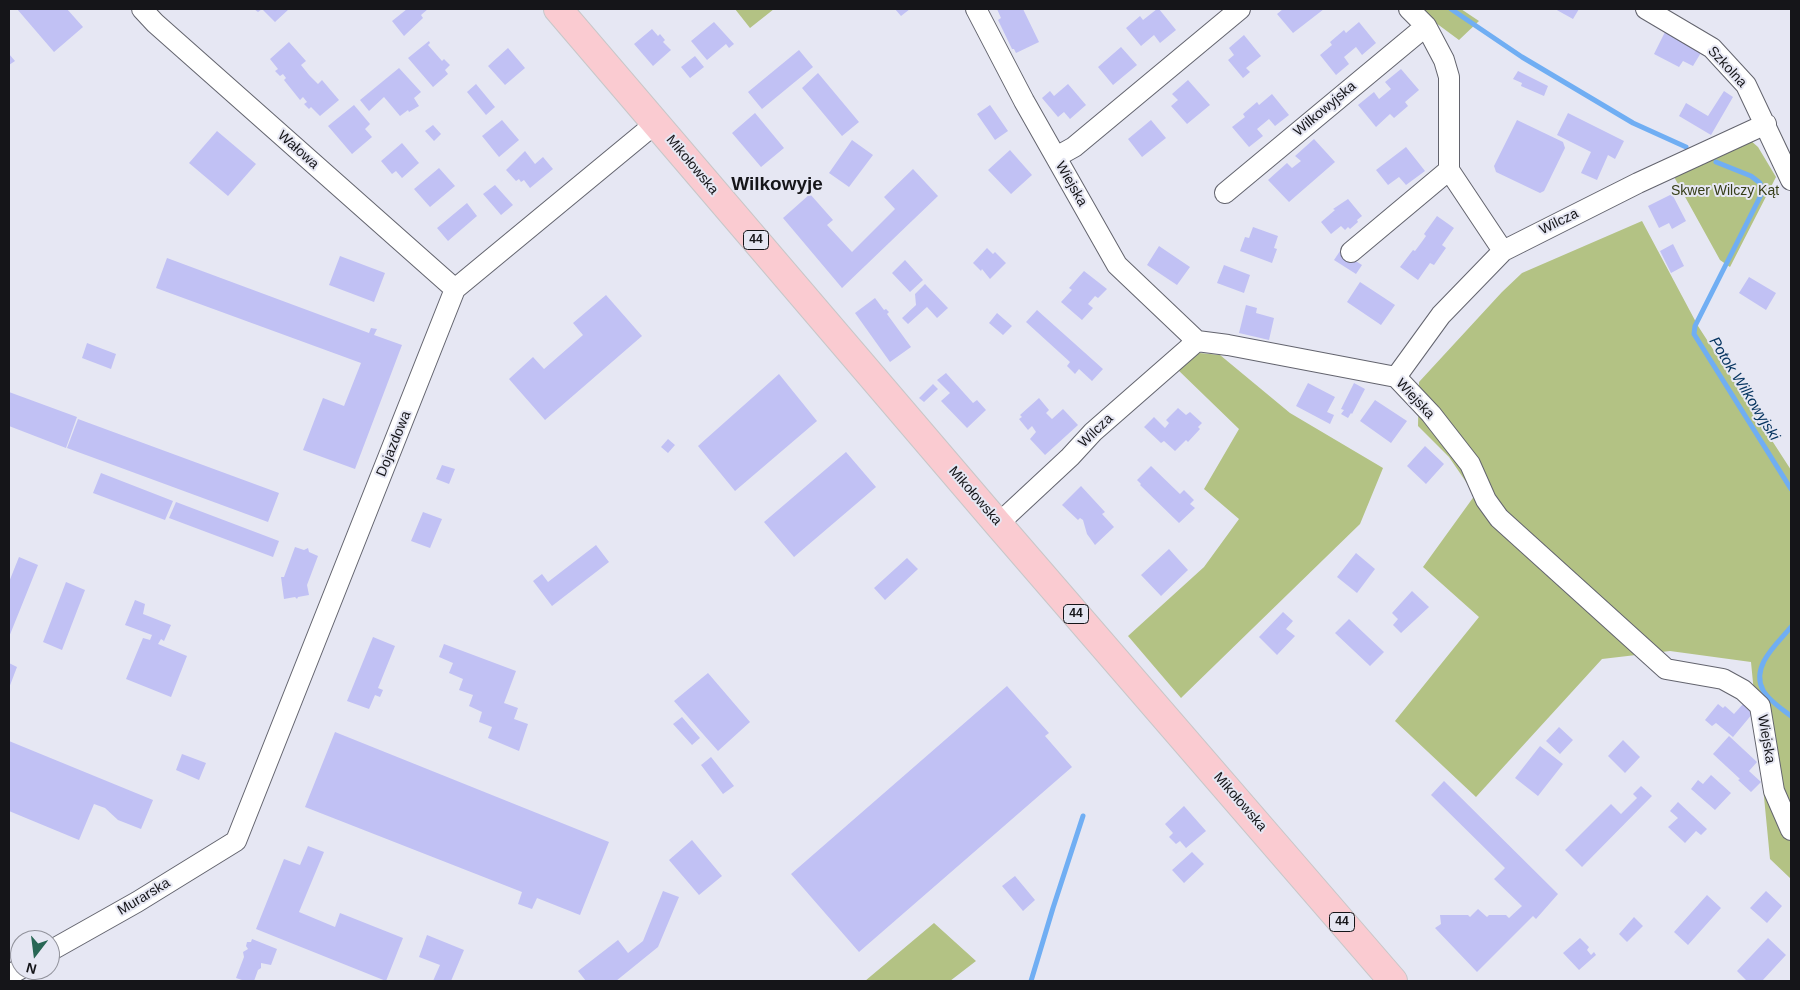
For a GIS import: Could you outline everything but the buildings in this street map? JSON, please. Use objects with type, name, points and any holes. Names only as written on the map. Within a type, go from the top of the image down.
[{"type":"main road","name":"Mikołowska","points":[[558,9],[998,524],[1393,981]]},
{"type":"street","name":"Wałowa","points":[[142,9],[155,23],[455,289]]},
{"type":"street","name":"Wiejska","points":[[976,9],[1024,101],[1117,265],[1197,341],[1228,345],[1396,377],[1431,414],[1470,464],[1486,500],[1499,518],[1666,670],[1723,679],[1743,690],[1760,706],[1774,791],[1791,830]]},
{"type":"street","points":[[1056,157],[1074,147],[1240,9]]},
{"type":"street","points":[[1409,9],[1426,26],[1444,60],[1449,77],[1449,170],[1503,251]]},
{"type":"street","name":"Szkolna","points":[[1646,9],[1712,48],[1746,85],[1791,180]]},
{"type":"street","name":"Wilkowyjska","points":[[1225,193],[1426,26]]},
{"type":"street","name":"Dojazdowa","points":[[236,841],[455,289],[656,122]]},
{"type":"street","name":"Wilcza","points":[[1396,377],[1441,315],[1503,251],[1638,183],[1766,124]]},
{"type":"street","points":[[1351,252],[1449,170]]},
{"type":"street","name":"Wilcza","points":[[998,524],[1093,432],[1197,341]]},
{"type":"street","name":"Murarska","points":[[60,946],[137,902],[236,841]]},
{"type":"green space","points":[[735,9],[774,9],[750,28]]},
{"type":"green space","points":[[1417,9],[1461,9],[1479,21],[1459,40]]},
{"type":"green space","name":"Skwer Wilczy Kąt","points":[[1750,140],[1758,147],[1776,177],[1730,267],[1720,260],[1673,175]]},
{"type":"green space","points":[[1642,221],[1698,326],[1791,470],[1791,879],[1770,859],[1751,662],[1670,651],[1602,659],[1476,797],[1395,721],[1479,617],[1423,567],[1475,495],[1449,457],[1418,426],[1419,382],[1522,273]]},
{"type":"green space","points":[[1200,353],[1220,355],[1290,413],[1383,468],[1360,524],[1181,698],[1128,636],[1204,567],[1239,519],[1204,489],[1239,429],[1176,368],[1190,356]]},
{"type":"green space","points":[[934,923],[976,961],[950,981],[865,981]]},
{"type":"waterway","name":"Potok Wilkowyjski","points":[[1451,9],[1522,57],[1633,123],[1686,147]]},
{"type":"waterway","name":"Potok Wilkowyjski","points":[[1716,162],[1751,176],[1760,183],[1762,193],[1695,326],[1694,334],[1791,489]]},
{"type":"waterway","name":"Potok Wilkowyjski","points":[[1791,627],[1767,656],[1760,672],[1763,690],[1775,704],[1791,716]]},
{"type":"waterway","points":[[1031,981],[1083,816]]},
{"type":"district","name":"Wilkowyje","points":[[777,185]]}]
